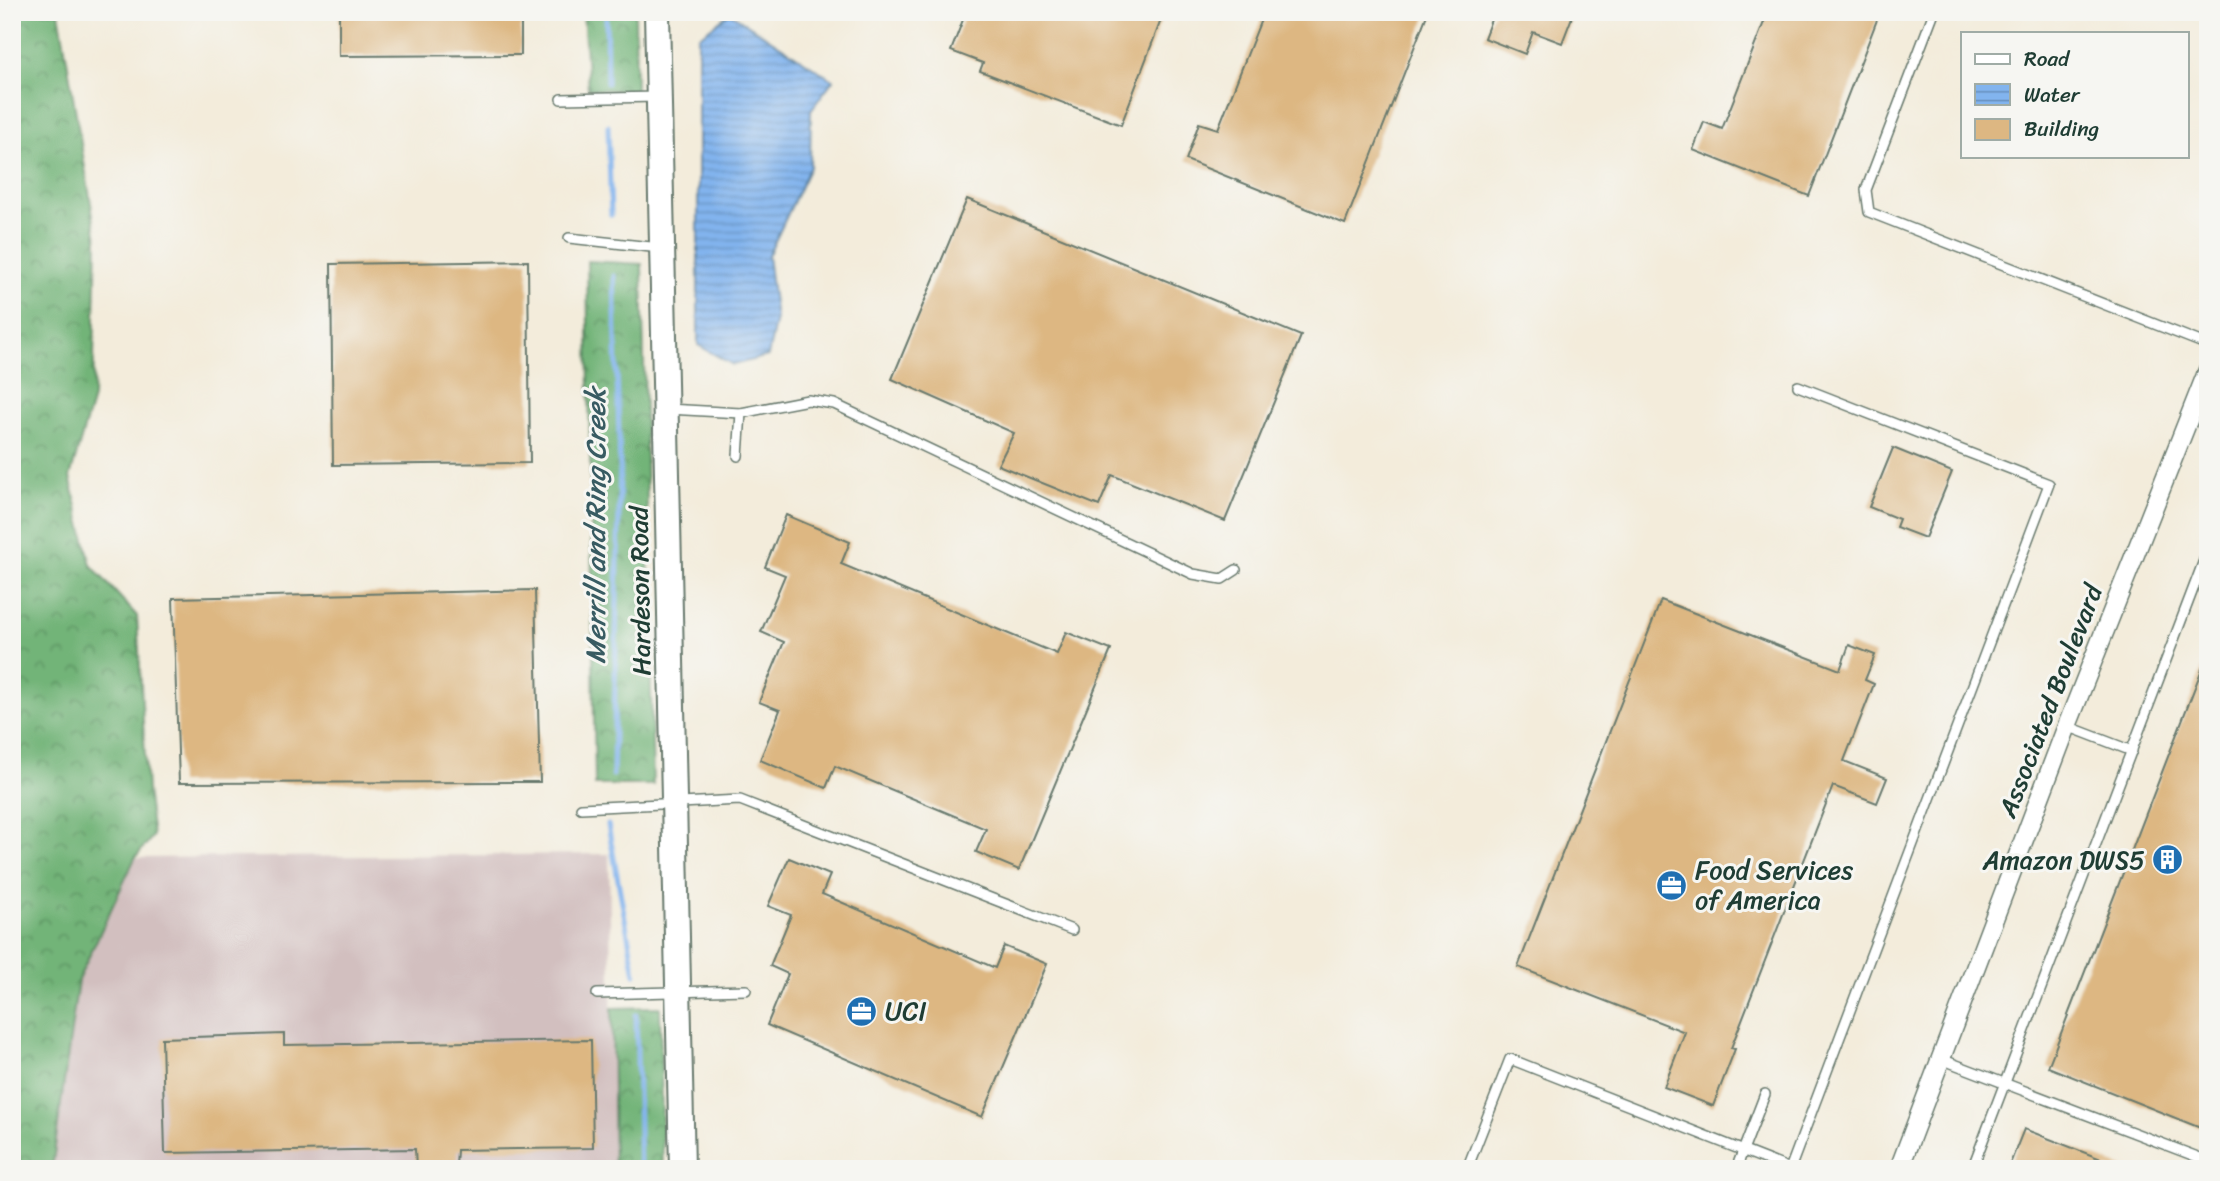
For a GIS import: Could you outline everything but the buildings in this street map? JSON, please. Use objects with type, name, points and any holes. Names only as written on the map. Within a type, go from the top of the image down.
[{"type":"street","name":"Hardeson Road","points":[[657,12],[682,1169]]},
{"type":"street","name":"Associated Boulevard","points":[[1899,1169],[2067,726],[2208,370]]},
{"type":"lane","points":[[1934,12],[1866,190],[1868,212],[2208,345]]},
{"type":"lane","points":[[561,99],[659,97]]},
{"type":"lane","points":[[569,238],[662,248]]},
{"type":"lane","points":[[1467,1169],[1510,1059],[1790,1169],[2049,484],[1798,386]]},
{"type":"lane","points":[[666,409],[741,413],[808,400],[834,404],[1193,573],[1222,579],[1236,570]]},
{"type":"lane","points":[[738,456],[741,413]]},
{"type":"lane","points":[[1972,1169],[2208,550]]},
{"type":"lane","points":[[2067,726],[2132,751]]},
{"type":"lane","points":[[581,808],[740,800],[1072,930]]},
{"type":"lane","points":[[597,994],[746,990]]},
{"type":"lane","points":[[1941,1059],[2208,1161]]},
{"type":"lane","points":[[1736,1169],[1765,1094]]},
{"type":"shaded area","points":[[609,854],[614,1169],[52,1169],[78,980],[135,858]]},
{"type":"green space","points":[[12,12],[59,12],[97,239],[93,398],[70,477],[91,565],[137,616],[147,790],[153,836],[135,858],[78,980],[52,1169],[12,1169]]},
{"type":"green space","points":[[583,12],[635,12],[636,91],[588,89]]},
{"type":"green space","points":[[587,261],[642,264],[653,785],[595,785]]},
{"type":"green space","points":[[660,1007],[663,1169],[614,1169],[612,1008]]},
{"type":"water","points":[[730,13],[833,80],[811,110],[810,167],[768,256],[776,319],[768,356],[733,365],[698,345],[698,37]]},
{"type":"waterway","name":"Merrill and Ring Creek","points":[[606,12],[607,83]]},
{"type":"waterway","name":"Merrill and Ring Creek","points":[[608,126],[611,215]]},
{"type":"waterway","name":"Merrill and Ring Creek","points":[[613,775],[620,468],[614,276]]},
{"type":"waterway","name":"Merrill and Ring Creek","points":[[608,825],[635,974]]},
{"type":"waterway","name":"Merrill and Ring Creek","points":[[636,1015],[640,1169]]},
{"type":"place","name":"Amazon DWS5","points":[[2168,860]]},
{"type":"place","name":"Food Services of America","points":[[1672,885]]},
{"type":"place","name":"UCI","points":[[862,1011]]}]
